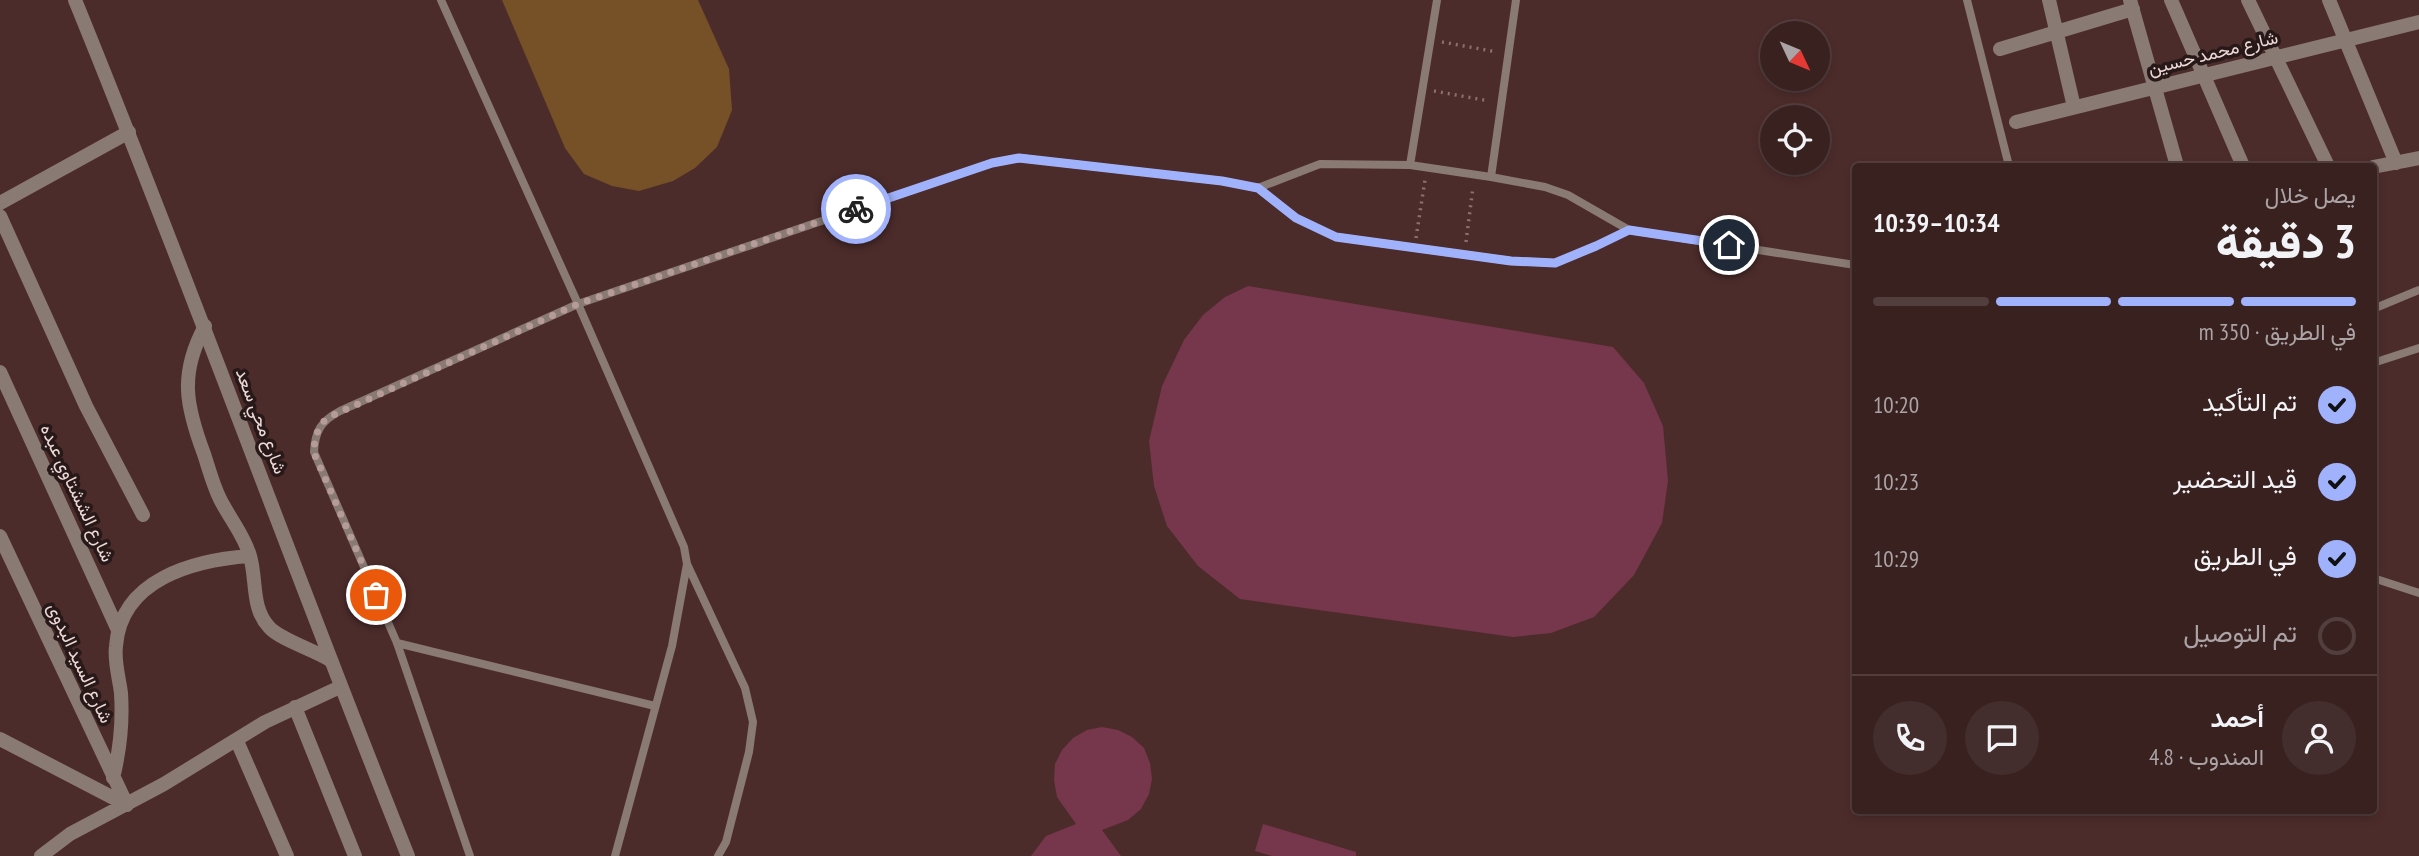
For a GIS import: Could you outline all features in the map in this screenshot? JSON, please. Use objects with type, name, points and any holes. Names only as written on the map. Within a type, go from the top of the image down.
[{"type":"street","name":"شارع محي سعد","points":[[75,0],[205,326],[340,687],[408,856]]},
{"type":"street","points":[[2049,0],[2074,107]]},
{"type":"street","points":[[2171,0],[2243,163]]},
{"type":"street","points":[[2248,0],[2327,163]]},
{"type":"street","points":[[2329,0],[2396,163]]},
{"type":"street","points":[[2000,49],[2132,4],[2153,88],[2176,163]]},
{"type":"street","name":"شارع محمد حسين","points":[[2016,122],[2419,22]]},
{"type":"street","points":[[0,203],[129,132]]},
{"type":"street","points":[[2377,166],[2419,158]]},
{"type":"street","points":[[0,216],[86,406],[143,515]]},
{"type":"street","points":[[205,326],[191,357],[187,391],[189,408],[214,485],[250,556],[256,603],[261,617],[270,629],[282,638],[330,660]]},
{"type":"street","name":"شارع الششتاوي عبده","points":[[0,372],[118,630]]},
{"type":"street","name":"شارع السيد البدوى","points":[[0,536],[127,805]]},
{"type":"street","points":[[113,778],[122,726],[121,691],[116,659],[118,630],[130,604],[151,584],[188,567],[208,561],[250,556]]},
{"type":"street","points":[[44,855],[70,834],[127,805],[295,707],[340,687]]},
{"type":"street","points":[[295,707],[355,856]]},
{"type":"street","points":[[0,739],[127,805]]},
{"type":"street","points":[[237,741],[286,856]]},
{"type":"lane","points":[[441,0],[675,521],[687,564],[745,688],[753,722],[750,752],[726,842],[718,856]]},
{"type":"lane","points":[[1410,165],[1437,0]]},
{"type":"lane","points":[[1491,177],[1516,0]]},
{"type":"lane","points":[[1967,0],[2008,163]]},
{"type":"lane","points":[[470,856],[397,643],[314,453],[314,439],[321,424],[340,411],[578,304],[992,163],[1019,158],[1222,181],[1258,188],[1296,218],[1336,237],[1511,261],[1555,263],[1629,230]]},
{"type":"lane","points":[[1258,188],[1320,164],[1410,165],[1545,187],[1568,195],[1629,230],[1852,265]]},
{"type":"lane","points":[[2377,307],[2419,290]]},
{"type":"lane","points":[[2377,362],[2419,348]]},
{"type":"lane","points":[[615,856],[672,646],[687,564]]},
{"type":"lane","points":[[2377,579],[2419,593]]},
{"type":"lane","points":[[397,643],[655,706]]},
{"type":"path","points":[[1430,40],[1509,54]]},
{"type":"path","points":[[1422,89],[1502,104]]},
{"type":"path","points":[[1414,248],[1427,168]]},
{"type":"path","points":[[1465,255],[1474,174]]},
{"type":"shaded area","points":[[502,0],[698,0],[729,69],[732,110],[717,147],[695,168],[673,181],[639,191],[612,186],[584,174],[565,148]]},
{"type":"building","points":[[1248,286],[1613,347],[1644,383],[1663,426],[1668,481],[1662,523],[1634,575],[1594,617],[1551,633],[1513,637],[1240,599],[1198,566],[1167,526],[1154,486],[1149,441],[1162,386],[1184,340],[1203,315],[1225,297]]},
{"type":"building","points":[[1102,727],[1118,730],[1132,737],[1144,748],[1150,763],[1152,779],[1149,794],[1141,809],[1128,820],[1102,830],[1121,856],[1031,856],[1046,836],[1076,824],[1057,797],[1055,764],[1062,750],[1073,738],[1087,730]]},
{"type":"building","points":[[1263,824],[1356,852],[1356,856],[1272,856],[1255,851]]},
{"type":"way so far","points":[[376,595],[314,453],[314,439],[327,418],[578,304],[856,209]]},
{"type":"route","points":[[856,209],[992,163],[1019,158],[1222,181],[1258,188],[1296,218],[1336,237],[1511,261],[1555,263],[1629,230],[1729,245]]}]
